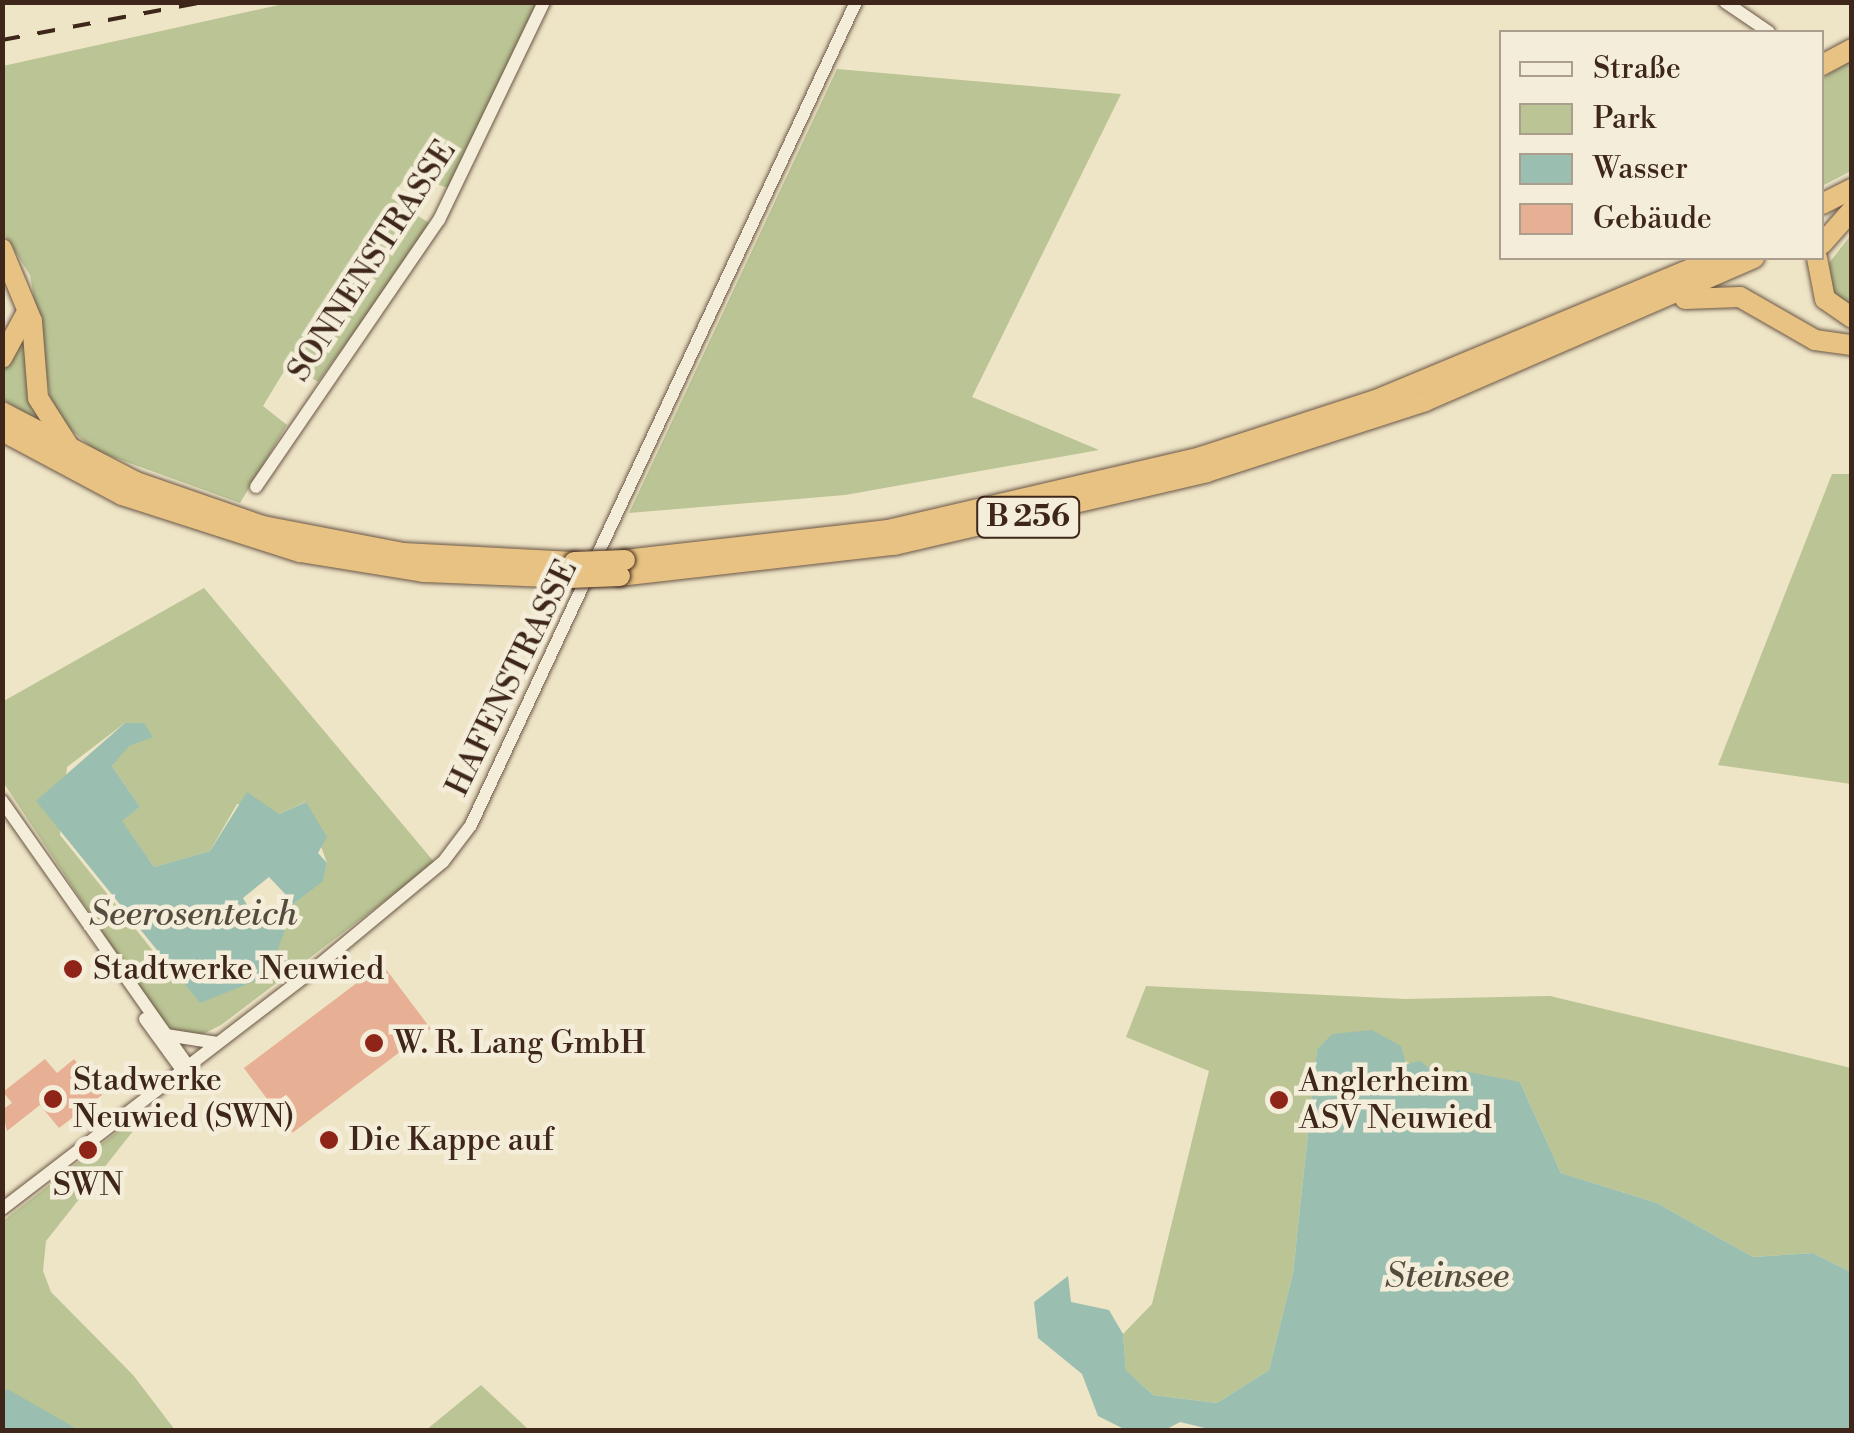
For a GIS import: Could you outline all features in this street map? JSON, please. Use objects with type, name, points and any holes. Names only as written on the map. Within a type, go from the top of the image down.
[{"type":"highway","points":[[1824,65],[1852,49]]},
{"type":"highway","points":[[1824,197],[1850,200]]},
{"type":"highway","points":[[1824,204],[1850,200]]},
{"type":"highway","points":[[1824,221],[1850,200]]},
{"type":"highway","points":[[1824,241],[1850,200]]},
{"type":"highway","points":[[2,249],[28,305],[38,398],[76,454]]},
{"type":"highway","points":[[1655,296],[1683,260]]},
{"type":"highway","name":"B 256","points":[[1655,296],[1714,260]]},
{"type":"highway","name":"B 256","points":[[2,431],[122,495],[281,548],[423,572],[623,568],[888,530],[1125,478],[1381,398],[1749,260]]},
{"type":"highway","points":[[1817,260],[1825,298],[1852,318]]},
{"type":"highway","points":[[1655,296],[1740,297],[1815,340],[1852,345]]},
{"type":"highway","points":[[2,358],[20,338],[28,305]]},
{"type":"highway","name":"B 256","points":[[2,412],[76,454],[176,498],[302,536],[572,570]]},
{"type":"street","name":"SONNENSTRASSE","points":[[256,486],[446,209],[544,2]]},
{"type":"street","name":"HAFENSTRASSE","points":[[2,1209],[443,862],[471,825],[856,2]]},
{"type":"street","points":[[1725,2],[1766,30]]},
{"type":"street","points":[[2,801],[135,999],[164,1055],[185,1068]]},
{"type":"street","points":[[135,999],[166,1035],[185,1068]]},
{"type":"street","points":[[166,1035],[217,1043]]},
{"type":"green space","points":[[288,3],[540,3],[452,189],[407,175],[391,198],[432,225],[318,382],[289,363],[263,406],[287,425],[240,503],[96,451],[53,415],[30,275],[3,232],[3,66]]},
{"type":"green space","points":[[1851,61],[1851,171],[1824,185],[1824,77]]},
{"type":"green space","points":[[837,69],[1121,94],[972,397],[1099,450],[845,495],[629,513]]},
{"type":"green space","points":[[1851,235],[1851,310],[1831,288],[1829,263]]},
{"type":"green space","points":[[24,338],[49,429],[3,399],[3,364]]},
{"type":"green space","points":[[1832,474],[1851,474],[1851,784],[1718,765]]},
{"type":"green space","points":[[204,588],[435,863],[221,1025],[185,1043],[156,1013],[3,782],[2,702]],"holes":[[[125,723],[144,724],[112,766],[140,807],[121,821],[154,867],[210,851],[237,804],[279,814],[305,802],[327,863],[323,880],[295,903],[267,976],[166,967],[60,835],[67,767]]]},
{"type":"green space","points":[[1146,986],[1405,999],[1550,996],[1851,1068],[1851,1272],[1813,1253],[1753,1257],[1657,1203],[1561,1173],[1520,1082],[1443,1080],[1399,1058],[1317,1050],[1293,1273],[1269,1370],[1217,1403],[1153,1395],[1126,1370],[1123,1334],[1152,1304],[1209,1071],[1126,1037]]},
{"type":"green space","points":[[135,1118],[137,1126],[46,1241],[43,1271],[51,1292],[133,1375],[175,1430],[79,1430],[3,1389],[3,1221]]},
{"type":"green space","points":[[481,1385],[529,1430],[426,1430]]},
{"type":"water","name":"Seerosenteich","points":[[125,723],[144,723],[153,737],[129,746],[112,766],[140,807],[122,821],[154,867],[210,851],[247,792],[279,814],[306,802],[327,837],[318,853],[327,863],[323,881],[295,903],[268,976],[200,1003],[36,801]],"holes":[[[269,877],[287,896],[277,910],[253,915],[243,898]]]},
{"type":"water","name":"Steinsee","points":[[1372,1030],[1401,1046],[1406,1064],[1420,1061],[1443,1079],[1458,1070],[1520,1082],[1561,1173],[1657,1203],[1753,1257],[1813,1253],[1851,1272],[1851,1430],[1213,1430],[1180,1422],[1165,1430],[1126,1430],[1098,1416],[1082,1374],[1038,1338],[1034,1302],[1068,1276],[1071,1302],[1109,1310],[1123,1334],[1126,1370],[1153,1395],[1217,1403],[1269,1370],[1293,1273],[1317,1050],[1332,1034]]},
{"type":"water","points":[[2,1389],[9,1390],[79,1430],[3,1430]]},
{"type":"building","name":"W. R. Lang GmbH","points":[[382,964],[431,1029],[293,1133],[244,1068]]},
{"type":"building","name":"Stadwerke Neuwied (SWN)","points":[[45,1059],[57,1073],[74,1059],[102,1095],[59,1128],[40,1105],[7,1131],[2,1110],[12,1103],[3,1092]]},
{"type":"railway","points":[[2,40],[203,2]]},
{"type":"place","name":"Stadtwerke Neuwied","points":[[73,969]]},
{"type":"place","name":"W. R. Lang GmbH","points":[[374,1043]]},
{"type":"place","name":"Stadwerke Neuwied (SWN)","points":[[53,1099]]},
{"type":"place","name":"Anglerheim ASV Neuwied","points":[[1279,1100]]},
{"type":"place","name":"Die Kappe auf","points":[[329,1140]]},
{"type":"place","name":"SWN","points":[[88,1150]]}]
